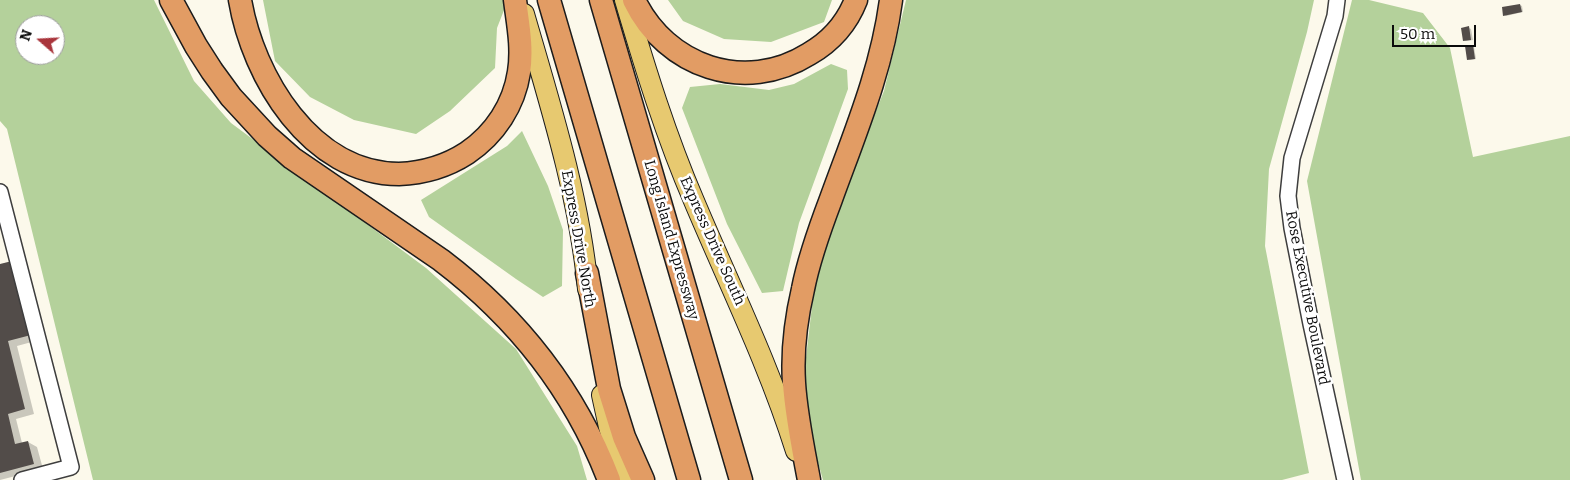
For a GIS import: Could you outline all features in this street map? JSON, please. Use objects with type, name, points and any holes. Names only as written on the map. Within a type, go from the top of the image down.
[{"type":"highway","points":[[172,0],[212,72],[231,97],[267,136],[292,158],[464,277],[514,326],[539,356],[570,399],[595,446],[609,480]]},
{"type":"highway","points":[[240,0],[250,42],[262,69],[280,100],[300,125],[322,145],[356,166],[381,172],[406,174],[435,168],[460,157],[482,142],[499,122],[516,84],[521,57],[515,0]]},
{"type":"highway","points":[[549,0],[689,480]]},
{"type":"highway","name":"Long Island Expressway","points":[[601,0],[741,480]]},
{"type":"highway","points":[[634,0],[653,31],[676,51],[714,69],[742,73],[772,70],[803,58],[817,50],[848,17],[856,0]]},
{"type":"highway","points":[[807,480],[794,380],[799,305],[818,234],[877,70],[886,33],[891,0]]},
{"type":"highway","points":[[587,273],[609,389],[624,437],[643,480]]},
{"type":"main road","name":"Express Drive North","points":[[520,0],[561,145],[587,273],[593,337],[602,398],[624,480]]},
{"type":"main road","name":"Express Drive South","points":[[625,0],[667,134],[694,202],[745,315],[807,480]]},
{"type":"street","name":"Rose Executive Boulevard","points":[[1337,0],[1332,25],[1292,158],[1288,196],[1310,324],[1345,480]]},
{"type":"street","points":[[0,192],[71,467],[22,480]]},
{"type":"green space","points":[[0,0],[154,0],[194,81],[231,123],[426,268],[516,349],[577,446],[587,480],[93,480],[7,129],[0,121]]},
{"type":"green space","points":[[263,0],[508,0],[497,28],[495,68],[450,111],[416,134],[354,120],[310,97],[275,61]]},
{"type":"green space","points":[[668,0],[832,0],[824,22],[771,42],[724,39],[683,21]]},
{"type":"green space","points":[[906,0],[1314,0],[1269,169],[1265,246],[1309,473],[1282,480],[823,480],[814,448],[804,375],[814,289],[826,235],[884,91]]},
{"type":"green space","points":[[1352,0],[1369,0],[1423,13],[1450,48],[1473,157],[1570,136],[1570,480],[1361,480],[1307,181]]},
{"type":"green space","points":[[831,64],[847,70],[848,89],[799,223],[783,291],[762,293],[727,224],[682,108],[690,87],[720,84],[769,90],[794,84]]},
{"type":"green space","points":[[522,131],[548,186],[563,230],[562,286],[543,297],[429,217],[421,200],[507,146]]},
{"type":"building","points":[[1520,4],[1522,12],[1503,16],[1502,7]]},
{"type":"building","points":[[1469,26],[1471,40],[1463,41],[1461,28]]},
{"type":"building","points":[[1473,45],[1475,59],[1467,60],[1465,46]]},
{"type":"building","points":[[12,261],[31,335],[8,341],[25,409],[8,414],[15,444],[28,441],[34,464],[0,473],[0,264]]}]
